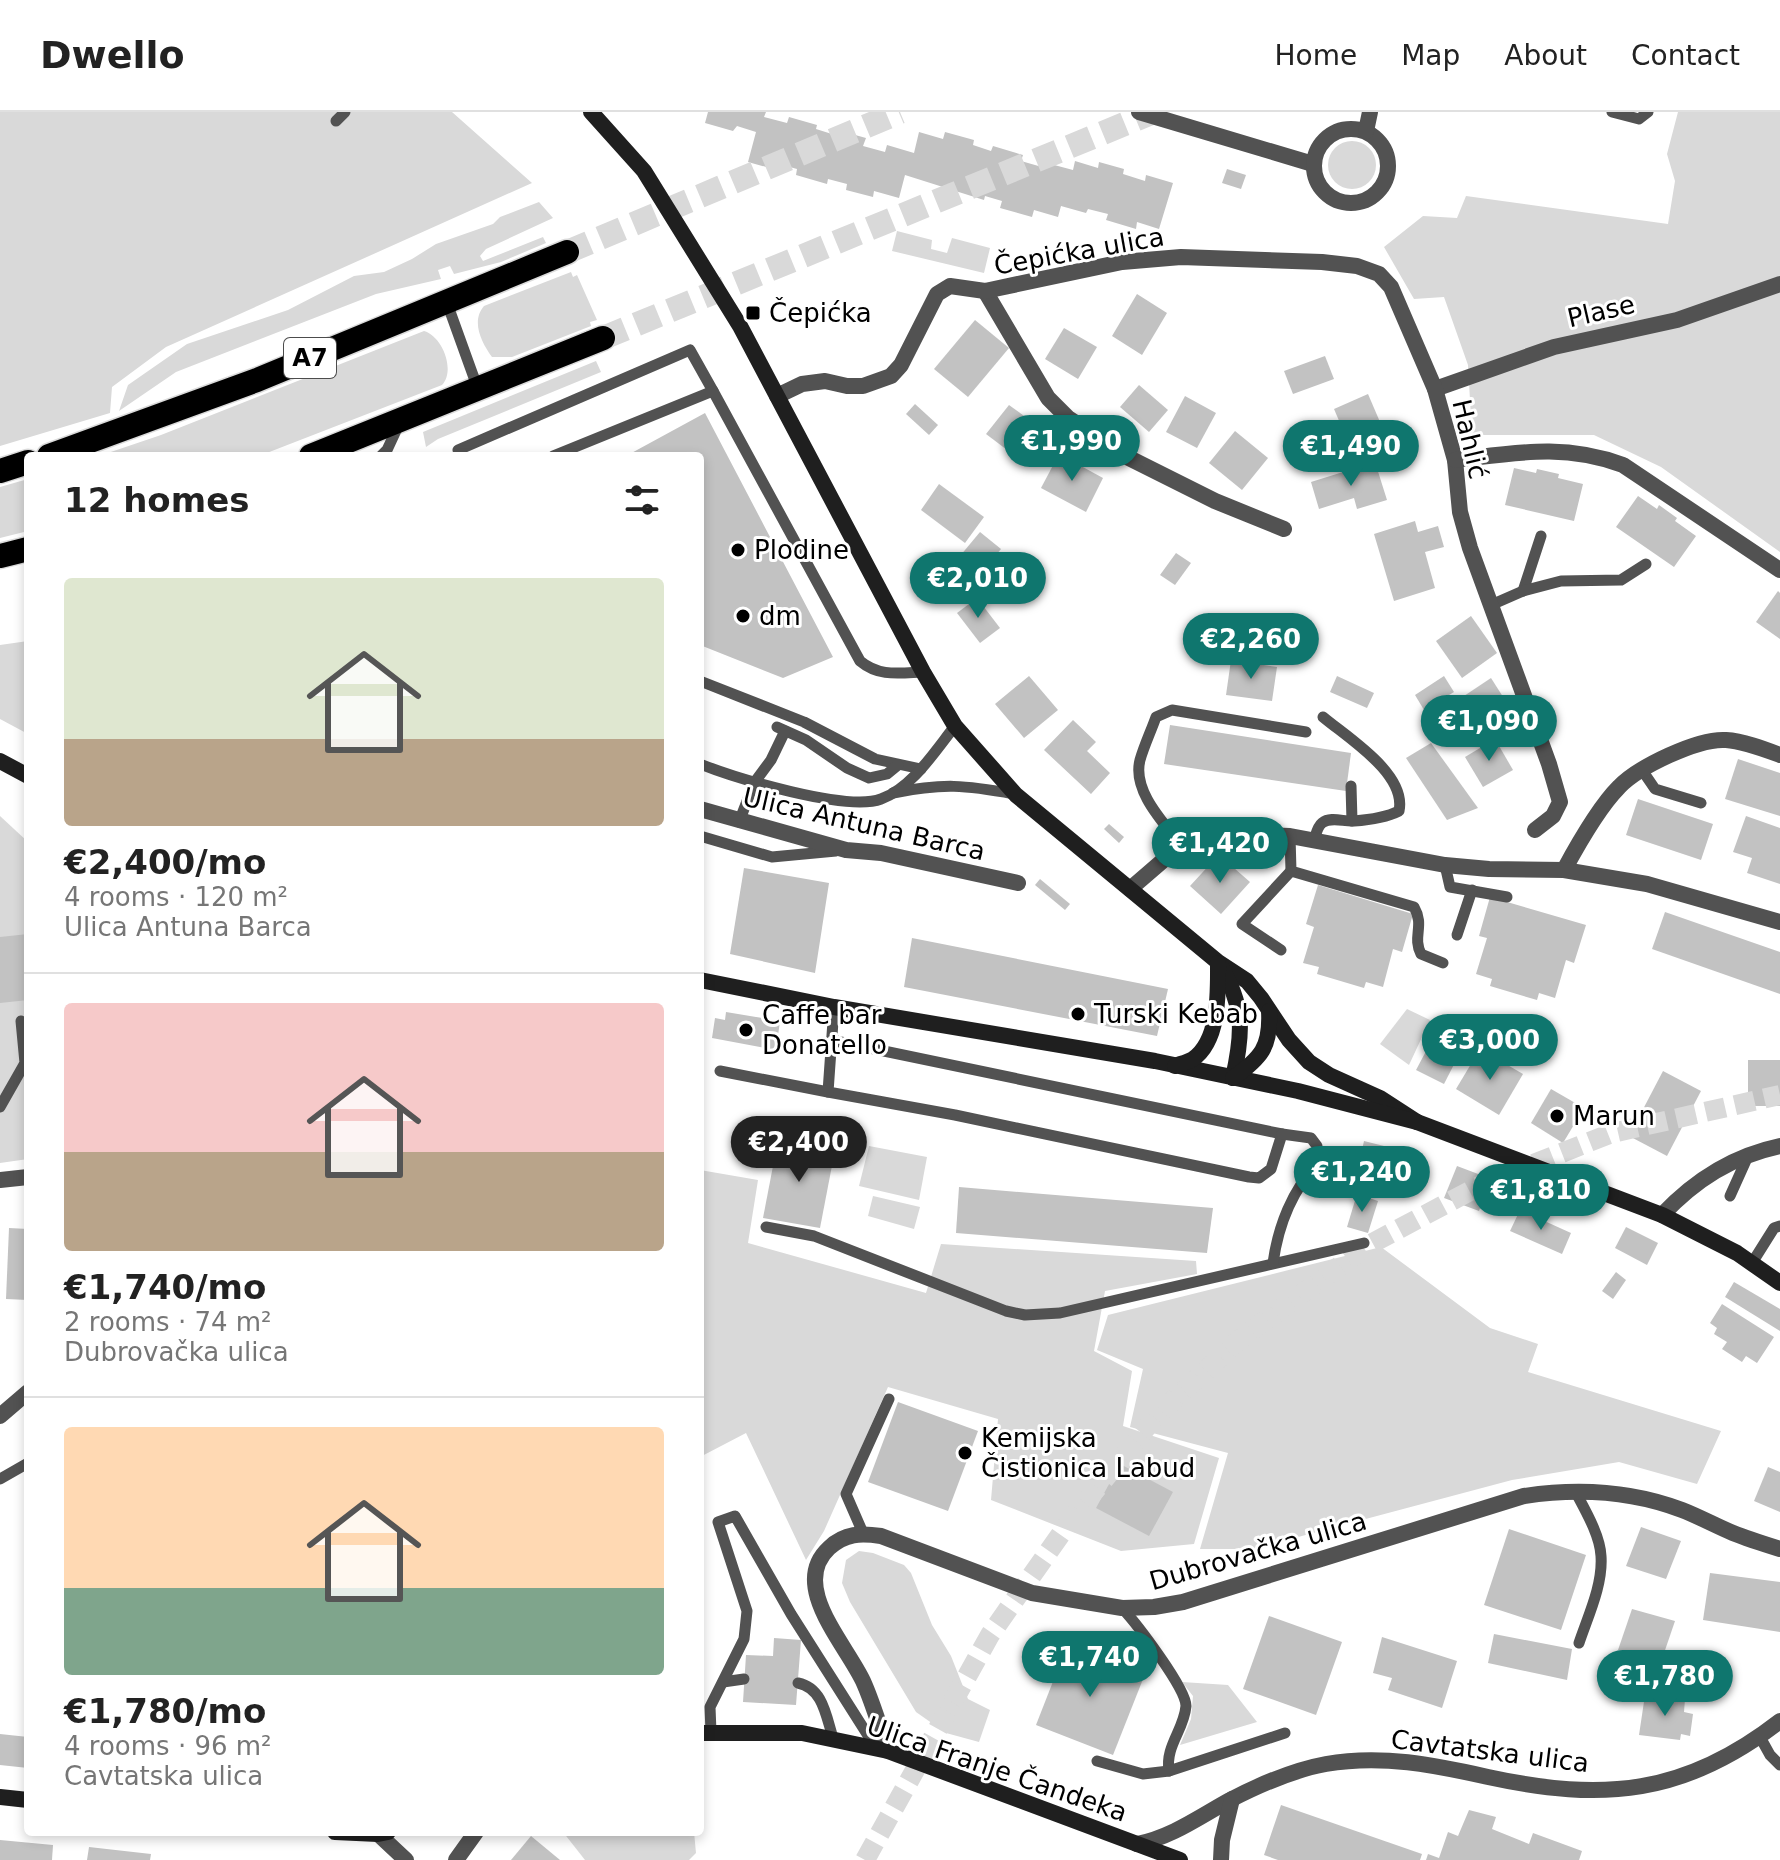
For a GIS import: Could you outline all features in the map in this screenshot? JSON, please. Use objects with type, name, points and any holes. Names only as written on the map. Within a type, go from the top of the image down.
[{"type":"highway","name":"A7","points":[[60,452],[257,380],[567,252]]},
{"type":"highway","points":[[321,452],[603,338]]},
{"type":"highway","points":[[0,471],[24,463]]},
{"type":"highway","points":[[0,556],[24,550]]},
{"type":"main road","points":[[591,112],[644,171],[740,326],[923,672],[955,726],[1016,795],[1218,962],[1247,981],[1289,1040],[1309,1062],[1329,1075],[1380,1098],[1417,1122]]},
{"type":"main road","points":[[0,761],[24,774]]},
{"type":"main road","points":[[1175,1066],[1193,1059],[1209,1035],[1216,1004],[1218,962]]},
{"type":"main road","points":[[1218,962],[1236,996],[1240,1013],[1241,1038],[1233,1078]]},
{"type":"main road","points":[[704,981],[834,1007],[1175,1066],[1298,1091],[1417,1122],[1662,1215],[1752,1263],[1780,1283]]},
{"type":"main road","points":[[1233,1078],[1255,1062],[1266,1046],[1270,1028],[1269,1010]]},
{"type":"main road","name":"Ulica Franje Čandeka","points":[[705,1733],[787,1732],[833,1738],[882,1750],[1180,1860]]},
{"type":"main road","points":[[0,1797],[24,1800]]},
{"type":"street","points":[[1139,112],[1313,164]]},
{"type":"street","points":[[1366,131],[1370,112]]},
{"type":"street","points":[[1343,129],[1366,131],[1384,148],[1388,159],[1384,183],[1377,193],[1366,200],[1354,203],[1331,198],[1315,179],[1313,164],[1316,150],[1332,133],[1343,129]]},
{"type":"street","name":"Čepićka ulica","points":[[777,396],[802,384],[825,381],[863,386],[891,376],[901,365],[937,294],[950,286],[985,291],[1122,262],[1181,257],[1357,266],[1379,274],[1391,287]]},
{"type":"street","name":"Plase","points":[[1435,389],[1554,347],[1677,320],[1780,284]]},
{"type":"street","name":"Hahlić","points":[[1391,287],[1435,389],[1455,460],[1460,512],[1560,802],[1553,816],[1535,830]]},
{"type":"street","points":[[985,291],[1048,398],[1068,418],[1129,458],[1215,501],[1284,529]]},
{"type":"street","points":[[1455,460],[1543,451],[1576,451],[1600,457],[1623,465],[1780,570]]},
{"type":"street","points":[[1564,870],[1618,787],[1642,770],[1705,742],[1726,740],[1780,755]]},
{"type":"street","name":"Ulica Antuna Barca","points":[[704,810],[846,850],[881,853],[1018,883]]},
{"type":"street","points":[[1130,889],[1181,845],[1208,836],[1290,836],[1445,865],[1564,870],[1647,884],[1780,922]]},
{"type":"street","points":[[1662,1215],[1697,1181],[1723,1165],[1780,1146]]},
{"type":"street","points":[[0,1180],[24,1177]]},
{"type":"street","points":[[3,1411],[24,1395]]},
{"type":"street","name":"Dubrovačka ulica","points":[[863,1533],[881,1536],[1032,1593],[1122,1608],[1183,1602],[1524,1496],[1575,1491],[1642,1499],[1668,1506],[1780,1549]]},
{"type":"street","points":[[863,1533],[848,1536],[821,1555],[814,1571],[815,1588],[862,1680],[882,1750]]},
{"type":"street","name":"Cavtatska ulica","points":[[1137,1844],[1170,1834],[1232,1799],[1306,1769],[1327,1764],[1416,1762],[1549,1788],[1638,1788],[1699,1771],[1721,1761],[1780,1721]]},
{"type":"street","points":[[1221,1860],[1222,1840],[1232,1799]]},
{"type":"street","points":[[384,1836],[406,1860]]},
{"type":"street","points":[[456,1860],[473,1836]]},
{"type":"lane","points":[[1612,112],[1639,119],[1648,112]]},
{"type":"lane","points":[[447,303],[478,389]]},
{"type":"lane","points":[[460,452],[690,350],[860,661],[872,670],[883,673],[923,672]]},
{"type":"lane","points":[[563,452],[713,391]]},
{"type":"lane","points":[[385,452],[400,421]]},
{"type":"lane","points":[[1523,591],[1541,536]]},
{"type":"lane","points":[[1491,605],[1523,591],[1561,581],[1621,580],[1646,564]]},
{"type":"lane","points":[[704,683],[804,722],[875,759],[921,769]]},
{"type":"lane","points":[[1181,845],[1157,813],[1140,781],[1140,762],[1156,717],[1172,710],[1306,732]]},
{"type":"lane","points":[[1314,840],[1323,822],[1393,814],[1399,811],[1401,801],[1386,769],[1323,717]]},
{"type":"lane","points":[[893,793],[921,769],[955,726]]},
{"type":"lane","points":[[739,822],[754,783],[771,760],[781,729],[806,740],[847,768],[869,778],[887,774],[898,765]]},
{"type":"lane","points":[[704,765],[754,783],[853,803],[872,802],[893,793],[930,785],[1016,795]]},
{"type":"lane","points":[[1642,770],[1655,789],[1701,803]]},
{"type":"lane","points":[[1351,786],[1352,821]]},
{"type":"lane","points":[[1281,950],[1242,924],[1291,871],[1290,836]]},
{"type":"lane","points":[[704,837],[772,857],[846,850]]},
{"type":"lane","points":[[1445,865],[1450,887],[1507,897]]},
{"type":"lane","points":[[1291,871],[1414,907],[1421,918],[1417,946],[1421,954],[1443,963]]},
{"type":"lane","points":[[1457,935],[1472,890]]},
{"type":"lane","points":[[828,1092],[834,1007]]},
{"type":"lane","points":[[21,1021],[24,1052]]},
{"type":"lane","points":[[831,1040],[1311,1138],[1319,1155],[1318,1163],[1285,1214],[1273,1263]]},
{"type":"lane","points":[[0,1107],[24,1065]]},
{"type":"lane","points":[[720,1071],[955,1115],[1249,1177],[1259,1178],[1271,1169],[1282,1134]]},
{"type":"lane","points":[[1730,1196],[1748,1156]]},
{"type":"lane","points":[[1752,1263],[1774,1228],[1780,1226]]},
{"type":"lane","points":[[766,1227],[814,1236],[1006,1311],[1025,1315],[1069,1311],[1364,1243]]},
{"type":"lane","points":[[863,1533],[846,1494],[889,1399]]},
{"type":"lane","points":[[0,1479],[24,1465]]},
{"type":"lane","points":[[1575,1491],[1596,1536],[1601,1555],[1595,1596],[1579,1643]]},
{"type":"lane","points":[[705,1733],[710,1707],[744,1639],[747,1611],[718,1522],[735,1516],[791,1614],[882,1750]]},
{"type":"lane","points":[[1122,1608],[1144,1631],[1186,1704],[1167,1755],[1169,1771]]},
{"type":"lane","points":[[723,1682],[744,1679]]},
{"type":"lane","points":[[798,1683],[808,1685],[818,1693],[833,1738]]},
{"type":"lane","points":[[1097,1761],[1143,1774],[1169,1771],[1285,1733]]},
{"type":"lane","points":[[1760,1737],[1780,1765]]},
{"type":"shaded area","points":[[0,112],[452,112],[532,183],[166,347],[112,387],[110,413],[0,446]]},
{"type":"shaded area","points":[[1678,112],[1780,112],[1780,552],[1661,467],[1594,435],[1472,435],[1468,365],[1444,297],[1414,299],[1384,247],[1423,216],[1457,218],[1466,196],[1668,224],[1675,181],[1667,154]]},
{"type":"shaded area","points":[[1352,141],[1369,148],[1376,165],[1369,182],[1352,189],[1335,182],[1328,165],[1335,148]]},
{"type":"shaded area","points":[[539,202],[553,218],[486,249],[480,256],[483,261],[543,237],[546,243],[501,262],[454,274],[450,266],[438,270],[441,279],[376,294],[176,372],[119,411],[128,385],[187,344],[288,310],[354,276],[384,272],[436,244],[493,224],[500,217]]},
{"type":"shaded area","points":[[897,231],[932,240],[931,249],[947,253],[952,238],[990,248],[984,273],[892,251]]},
{"type":"shaded area","points":[[571,272],[573,277],[577,275],[597,320],[590,322],[591,326],[512,357],[492,357],[484,345],[478,325],[484,306]]},
{"type":"shaded area","points":[[424,331],[436,339],[445,354],[448,371],[442,385],[269,452],[111,452]]},
{"type":"shaded area","points":[[596,361],[601,372],[438,439],[426,447],[423,432]]},
{"type":"shaded area","points":[[24,480],[24,532],[0,538],[0,487]]},
{"type":"shaded area","points":[[24,642],[24,732],[0,719],[0,645]]},
{"type":"shaded area","points":[[0,816],[24,838],[24,1160],[0,1163]]},
{"type":"shaded area","points":[[1407,1009],[1430,1020],[1409,1065],[1380,1044]]},
{"type":"shaded area","points":[[869,1146],[927,1157],[919,1200],[859,1186]]},
{"type":"shaded area","points":[[704,1171],[758,1180],[748,1243],[926,1293],[941,1244],[1196,1261],[1197,1274],[1105,1291],[1094,1351],[1132,1371],[1123,1426],[1219,1458],[1194,1544],[1121,1551],[991,1500],[998,1419],[888,1387],[824,1531],[806,1560],[746,1433],[704,1455]]},
{"type":"shaded area","points":[[873,1196],[920,1207],[914,1229],[868,1216]]},
{"type":"shaded area","points":[[1381,1247],[1490,1328],[1538,1344],[1528,1372],[1721,1431],[1697,1484],[1619,1462],[1512,1480],[1253,1549],[1200,1549],[1228,1453],[1130,1427],[1143,1369],[1097,1350],[1108,1315]]},
{"type":"shaded area","points":[[859,1551],[904,1565],[911,1573],[968,1699],[990,1710],[979,1742],[946,1733],[916,1712],[850,1602],[842,1583],[846,1560]]},
{"type":"shaded area","points":[[1182,1682],[1228,1685],[1257,1722],[1180,1745],[1191,1719],[1193,1696]]},
{"type":"shaded area","points":[[566,1836],[694,1836],[696,1853],[689,1860],[585,1860]]},
{"type":"building","points":[[708,112],[766,112],[764,117],[787,123],[789,117],[817,125],[816,129],[835,135],[837,130],[866,138],[863,146],[885,152],[887,145],[914,153],[919,132],[943,139],[945,132],[974,140],[973,145],[991,151],[993,146],[1023,155],[1021,161],[1042,167],[1043,162],[1073,170],[1075,161],[1098,168],[1099,162],[1124,169],[1123,174],[1145,181],[1146,175],[1173,183],[1159,229],[1137,222],[1136,229],[1106,220],[1108,214],[1088,209],[1086,213],[1061,206],[1058,217],[1034,210],[1032,217],[1000,208],[1002,201],[985,196],[984,200],[905,175],[899,198],[874,191],[873,197],[846,190],[847,184],[828,179],[827,184],[796,175],[797,169],[779,164],[777,170],[748,162],[756,132],[737,126],[733,131],[705,123]]},
{"type":"building","points":[[1227,169],[1246,175],[1241,189],[1222,183]]},
{"type":"building","points":[[1137,294],[1167,313],[1142,355],[1112,336]]},
{"type":"building","points":[[975,320],[1009,348],[968,397],[934,369]]},
{"type":"building","points":[[1064,328],[1097,347],[1078,379],[1045,359]]},
{"type":"building","points":[[1325,356],[1334,379],[1293,394],[1284,371]]},
{"type":"building","points":[[1139,385],[1168,410],[1149,432],[1120,407]]},
{"type":"building","points":[[1368,394],[1380,422],[1346,437],[1334,409]]},
{"type":"building","points":[[1185,396],[1216,413],[1197,448],[1166,432]]},
{"type":"building","points":[[915,404],[938,425],[929,435],[906,414]]},
{"type":"building","points":[[1009,405],[1046,432],[1023,462],[986,434]]},
{"type":"building","name":"Plodine","points":[[705,413],[833,657],[783,678],[704,647],[704,452],[633,452]]},
{"type":"building","points":[[1235,431],[1268,458],[1242,490],[1209,463]]},
{"type":"building","points":[[1059,454],[1103,478],[1086,512],[1041,488]]},
{"type":"building","points":[[1375,462],[1387,500],[1357,509],[1354,498],[1319,509],[1311,482]]},
{"type":"building","points":[[1514,468],[1559,474],[1558,478],[1583,484],[1574,521],[1505,505]]},
{"type":"building","points":[[939,484],[984,517],[965,543],[921,510]]},
{"type":"building","points":[[1638,496],[1657,509],[1659,505],[1696,536],[1674,567],[1616,527]]},
{"type":"building","points":[[1415,521],[1418,532],[1438,526],[1444,547],[1425,552],[1435,588],[1394,601],[1374,534]]},
{"type":"building","points":[[980,532],[1001,549],[976,579],[955,562]]},
{"type":"building","points":[[1176,553],[1191,563],[1175,585],[1160,575]]},
{"type":"building","points":[[1778,591],[1780,593],[1780,639],[1756,622]]},
{"type":"building","points":[[977,598],[1000,628],[980,643],[957,613]]},
{"type":"building","points":[[1471,616],[1497,653],[1462,678],[1436,641]]},
{"type":"building","points":[[1231,660],[1277,667],[1272,701],[1226,695]]},
{"type":"building","points":[[1029,676],[1058,710],[1024,738],[995,704]]},
{"type":"building","points":[[1337,676],[1374,693],[1367,708],[1330,692]]},
{"type":"building","points":[[1444,676],[1454,692],[1424,710],[1415,695]]},
{"type":"building","points":[[1491,678],[1505,700],[1460,729],[1446,708]]},
{"type":"building","points":[[1073,720],[1096,742],[1087,751],[1110,773],[1091,794],[1044,750]]},
{"type":"building","points":[[1170,725],[1351,753],[1346,791],[1164,764]]},
{"type":"building","points":[[1495,739],[1513,770],[1483,787],[1465,757]]},
{"type":"building","points":[[1431,743],[1478,808],[1447,820],[1406,758]]},
{"type":"building","points":[[1738,759],[1780,773],[1780,816],[1725,799]]},
{"type":"building","points":[[1638,799],[1713,824],[1701,860],[1626,835]]},
{"type":"building","points":[[1746,816],[1780,828],[1780,884],[1747,873],[1752,858],[1733,852]]},
{"type":"building","points":[[1109,824],[1124,837],[1119,843],[1104,829]]},
{"type":"building","points":[[1213,861],[1220,868],[1226,861],[1250,882],[1221,914],[1190,886]]},
{"type":"building","points":[[744,868],[829,883],[815,973],[730,954]]},
{"type":"building","points":[[1040,879],[1070,904],[1065,910],[1035,885]]},
{"type":"building","points":[[1318,885],[1413,914],[1402,952],[1393,949],[1383,987],[1366,982],[1364,988],[1317,974],[1319,967],[1303,963],[1314,927],[1306,924]]},
{"type":"building","points":[[1490,897],[1586,925],[1574,963],[1566,960],[1555,998],[1539,993],[1537,1000],[1490,986],[1492,979],[1476,974],[1487,938],[1479,936]]},
{"type":"building","points":[[1665,912],[1780,952],[1780,994],[1652,949]]},
{"type":"building","points":[[24,934],[24,1000],[0,1003],[0,937]]},
{"type":"building","points":[[912,938],[1168,989],[1157,1036],[904,987]]},
{"type":"building","name":"Caffe bar Donatello","points":[[726,1012],[780,1021],[776,1050],[712,1038],[715,1018],[725,1020]]},
{"type":"building","points":[[1440,1025],[1467,1039],[1444,1084],[1416,1070]]},
{"type":"building","points":[[1480,1049],[1523,1074],[1499,1115],[1456,1089]]},
{"type":"building","points":[[1748,1060],[1780,1060],[1780,1106],[1748,1106]]},
{"type":"building","points":[[1663,1071],[1701,1091],[1667,1156],[1629,1136]]},
{"type":"building","name":"Marun","points":[[1551,1089],[1584,1108],[1563,1143],[1531,1123]]},
{"type":"building","points":[[778,1140],[835,1150],[820,1228],[763,1218]]},
{"type":"building","points":[[1364,1141],[1384,1146],[1382,1154],[1426,1165],[1421,1185],[1343,1165],[1348,1146],[1362,1150]]},
{"type":"building","points":[[1457,1166],[1502,1183],[1495,1200],[1484,1196],[1479,1211],[1444,1198]]},
{"type":"building","points":[[959,1187],[1213,1208],[1207,1253],[956,1233]]},
{"type":"building","points":[[1357,1194],[1378,1201],[1368,1233],[1347,1227]]},
{"type":"building","points":[[1520,1210],[1571,1233],[1562,1254],[1510,1231]]},
{"type":"building","points":[[1626,1227],[1658,1243],[1647,1265],[1615,1248]]},
{"type":"building","points":[[9,1228],[24,1229],[24,1300],[6,1299]]},
{"type":"building","points":[[1616,1272],[1626,1280],[1613,1299],[1602,1291]]},
{"type":"building","points":[[1734,1282],[1780,1309],[1780,1331],[1725,1297]]},
{"type":"building","points":[[1722,1304],[1774,1337],[1757,1363],[1746,1356],[1742,1362],[1722,1349],[1727,1342],[1714,1334],[1717,1328],[1710,1323]]},
{"type":"building","points":[[898,1402],[978,1431],[948,1511],[868,1482]]},
{"type":"building","points":[[1120,1464],[1173,1492],[1149,1536],[1096,1508]]},
{"type":"building","points":[[1768,1467],[1780,1472],[1780,1512],[1754,1501]]},
{"type":"building","points":[[1641,1527],[1681,1541],[1666,1579],[1626,1566]]},
{"type":"building","points":[[1509,1529],[1586,1555],[1561,1630],[1484,1605]]},
{"type":"building","points":[[1710,1573],[1780,1582],[1780,1632],[1703,1620]]},
{"type":"building","points":[[1632,1609],[1675,1621],[1661,1662],[1618,1650]]},
{"type":"building","points":[[1269,1616],[1342,1642],[1316,1715],[1243,1689]]},
{"type":"building","points":[[1494,1634],[1572,1649],[1567,1680],[1488,1663]]},
{"type":"building","points":[[1382,1637],[1457,1661],[1442,1708],[1388,1690],[1392,1678],[1373,1673]]},
{"type":"building","points":[[774,1638],[801,1640],[796,1705],[743,1702],[746,1655],[773,1656]]},
{"type":"building","points":[[1068,1643],[1145,1674],[1113,1755],[1036,1725]]},
{"type":"building","points":[[1645,1695],[1685,1699],[1684,1712],[1693,1714],[1690,1736],[1681,1734],[1680,1740],[1639,1735]]},
{"type":"building","points":[[0,1734],[24,1737],[24,1768],[0,1765]]},
{"type":"building","points":[[1281,1805],[1422,1854],[1420,1860],[1278,1860],[1264,1855]]},
{"type":"building","points":[[1469,1810],[1496,1817],[1492,1829],[1529,1844],[1533,1833],[1582,1851],[1579,1860],[1426,1860],[1428,1854],[1439,1858],[1448,1832],[1458,1836]]},
{"type":"building","points":[[531,1836],[560,1860],[511,1860]]},
{"type":"building","points":[[0,1840],[53,1845],[52,1860],[0,1860]]},
{"type":"building","points":[[89,1847],[151,1854],[150,1860],[87,1860]]},
{"type":"tunnel","points":[[567,252],[900,112]]},
{"type":"tunnel","points":[[603,338],[1154,112]]},
{"type":"tunnel","points":[[865,1860],[990,1635],[1070,1521],[1155,1417],[1240,1339],[1367,1246],[1483,1184],[1612,1133],[1780,1095]]},
{"type":"place","name":"Čepićka","points":[[753,313]]},
{"type":"place","name":"Plodine","points":[[738,550]]},
{"type":"place","name":"dm","points":[[743,616]]},
{"type":"place","name":"Turski Kebab","points":[[1078,1014]]},
{"type":"place","name":"Caffe bar Donatello","points":[[746,1030]]},
{"type":"place","name":"Marun","points":[[1557,1116]]},
{"type":"place","name":"Kemijska Čistionica Labud","points":[[965,1453]]}]
